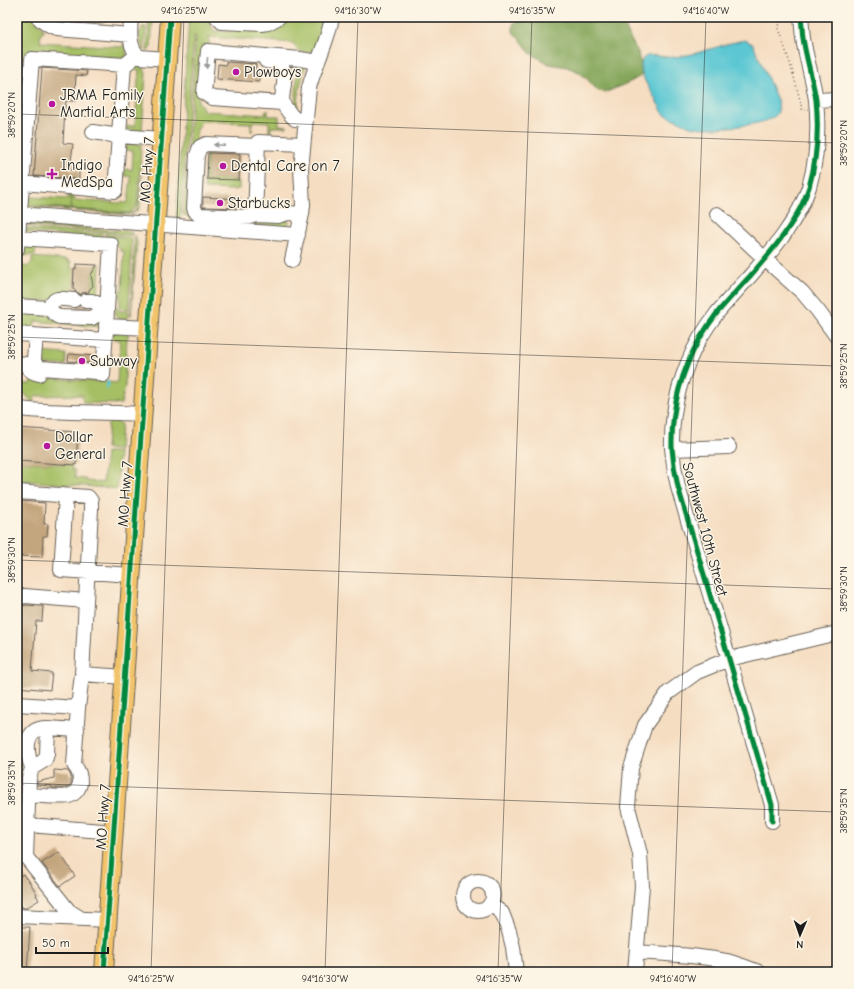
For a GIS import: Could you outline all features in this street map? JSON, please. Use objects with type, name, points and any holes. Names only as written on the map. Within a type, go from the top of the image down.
[{"type":"main road","name":"MO Hwy 7","points":[[104,972],[170,17]]},
{"type":"street","points":[[38,17],[51,28],[130,35]]},
{"type":"street","points":[[131,17],[130,35],[134,52],[139,57],[167,59]]},
{"type":"street","points":[[217,17],[222,22],[246,18],[262,24],[268,23],[279,17]]},
{"type":"street","points":[[292,260],[303,205],[301,169],[309,88],[311,78],[331,24],[332,17]]},
{"type":"street","name":"Southwest 10th Street","points":[[796,17],[803,38]]},
{"type":"street","name":"Southwest 10th Street","points":[[772,821],[772,805],[678,487],[672,449],[677,394],[686,365],[693,351],[704,331],[716,314],[765,259],[788,230],[809,187],[818,142],[811,105],[801,17]]},
{"type":"street","points":[[50,18],[55,22],[121,27],[130,35]]},
{"type":"street","points":[[294,58],[290,106],[212,98],[204,92],[208,51],[294,58],[318,62]]},
{"type":"street","points":[[223,52],[232,59],[271,62],[280,65],[285,74],[284,106],[295,119],[305,120]]},
{"type":"street","points":[[103,375],[111,244],[17,244],[18,214],[32,59],[124,65],[137,55]]},
{"type":"street","points":[[22,183],[115,191],[124,65]]},
{"type":"street","points":[[811,105],[837,99]]},
{"type":"street","points":[[93,132],[119,136],[162,139]]},
{"type":"street","points":[[255,215],[258,142],[303,144]]},
{"type":"street","points":[[258,146],[206,144],[200,147],[197,155],[195,211],[201,215],[250,217],[255,215],[278,216],[288,213],[302,214]]},
{"type":"street","points":[[18,214],[298,235]]},
{"type":"street","points":[[717,214],[803,293],[818,310],[837,337]]},
{"type":"street","points":[[48,308],[54,300],[59,299],[80,306],[92,313],[107,308]]},
{"type":"street","points":[[17,306],[48,308],[60,317],[92,318],[107,308]]},
{"type":"street","points":[[106,326],[149,328]]},
{"type":"street","points":[[17,334],[105,340]]},
{"type":"street","points":[[36,336],[34,362],[37,366],[97,372],[103,375]]},
{"type":"street","points":[[17,363],[25,364],[32,372],[37,374],[98,377],[103,375]]},
{"type":"street","points":[[17,410],[143,414]]},
{"type":"street","points":[[672,449],[730,447]]},
{"type":"street","points":[[17,492],[88,497],[90,500],[91,509],[82,674],[74,765],[78,770],[80,786],[75,793],[68,797],[28,795]]},
{"type":"street","points":[[66,496],[61,570],[132,575]]},
{"type":"street","points":[[17,598],[25,596],[86,601]]},
{"type":"street","points":[[636,972],[642,886],[640,854],[628,807],[631,768],[645,725],[668,692],[697,672],[729,659],[837,633]]},
{"type":"street","points":[[82,674],[125,677]]},
{"type":"street","points":[[17,704],[78,708]]},
{"type":"street","points":[[77,730],[40,728],[32,733],[28,740],[28,757],[32,768],[29,778],[28,795],[22,825],[26,857],[69,911],[82,919]]},
{"type":"street","points":[[32,768],[45,760],[47,754],[48,728]]},
{"type":"street","points":[[22,825],[114,832]]},
{"type":"street","points":[[490,904],[502,913],[513,947],[516,972]]},
{"type":"street","points":[[17,916],[108,920]]},
{"type":"street","points":[[637,952],[695,956],[728,962],[759,972]]},
{"type":"path","points":[[782,17],[778,29],[796,82],[802,109],[811,105]]},
{"type":"green space","points":[[17,17],[34,17],[45,31],[42,30],[40,42],[121,47],[125,43],[127,47],[126,57],[124,58],[25,52],[17,183]]},
{"type":"green space","points":[[149,17],[153,17],[151,47],[147,52]]},
{"type":"green space","points":[[189,17],[209,17],[210,24],[214,31],[228,32],[229,29],[284,17],[323,17],[316,43],[311,52],[302,52],[298,50],[293,43],[208,37],[210,44],[202,45],[198,102],[204,111],[266,115],[265,111],[268,110],[268,116],[279,116],[279,125],[287,126],[271,127],[270,135],[269,122],[253,121],[252,132],[251,123],[200,121],[199,128],[197,129],[191,208],[237,223],[191,219],[186,215],[183,215],[186,166],[190,166],[192,150],[192,148],[190,148],[188,150],[196,36],[194,36],[180,220],[176,218]]},
{"type":"green space","points":[[539,17],[621,17],[638,52],[639,59],[642,64],[642,75],[607,92],[598,91],[579,72],[567,67],[549,64],[530,53],[513,32],[513,24],[520,20]]},
{"type":"green space","points":[[142,27],[146,27],[144,51],[141,45],[139,33]]},
{"type":"green space","points":[[134,65],[143,65],[146,74],[142,131],[126,130],[127,126],[135,126],[137,98],[129,95],[129,93],[137,93],[139,70],[131,69]]},
{"type":"green space","points":[[300,65],[305,67],[300,86],[297,112],[295,110],[297,110],[297,108],[295,108],[295,105],[297,77]]},
{"type":"green space","points":[[125,144],[141,144],[137,205],[135,209],[129,213],[71,209],[72,194],[74,193],[74,200],[121,203],[128,202],[131,177],[125,176],[123,173],[126,169],[132,170],[133,151],[125,150]]},
{"type":"green space","points":[[206,151],[208,151],[207,179],[236,180],[239,181],[239,189],[204,189]]},
{"type":"green space","points":[[142,172],[140,206],[137,211],[132,214],[128,215],[28,207],[131,214],[136,211],[138,207]]},
{"type":"green space","points":[[27,190],[29,190],[29,197],[68,199],[68,194],[71,194],[70,209],[26,205]]},
{"type":"green space","points":[[241,220],[288,220],[289,223],[283,228],[240,225]]},
{"type":"green space","points":[[30,224],[126,231],[132,233],[132,235],[27,226]]},
{"type":"green space","points":[[25,229],[102,234],[102,239],[25,232]]},
{"type":"green space","points":[[105,234],[132,238],[129,309],[120,308],[120,294],[114,293],[116,290],[122,291],[124,251],[120,251],[120,248],[105,237]]},
{"type":"green space","points":[[135,234],[137,243],[131,316],[131,312]]},
{"type":"green space","points":[[28,245],[36,246],[35,255],[26,256],[24,253],[24,248]]},
{"type":"green space","points":[[32,257],[68,260],[68,262],[71,262],[71,268],[76,269],[73,289],[77,289],[77,292],[89,293],[89,288],[93,285],[91,272],[93,273],[97,264],[100,264],[97,299],[22,301],[20,297],[22,265],[27,267],[32,262]]},
{"type":"green space","points":[[117,307],[120,311],[129,311],[128,319],[118,319],[115,309]]},
{"type":"green space","points":[[23,312],[97,321],[100,323],[101,327],[35,321],[34,329],[18,327],[19,316]]},
{"type":"green space","points":[[123,331],[129,335],[127,338],[125,386],[121,404],[84,403],[82,395],[35,396],[33,403],[24,393],[18,398],[21,402],[17,402],[17,384],[31,384],[33,377],[107,382],[107,387],[108,382],[117,383],[118,363],[111,362],[110,360],[119,359],[120,340],[113,339],[112,336],[113,332]]},
{"type":"green space","points":[[39,352],[66,354],[66,365],[41,365]]},
{"type":"green space","points":[[110,421],[115,421],[121,424],[119,450],[106,448],[108,425]]},
{"type":"green space","points":[[106,452],[119,452],[117,489],[17,480],[17,461],[72,465],[72,470],[75,470],[75,478],[103,483]]},
{"type":"water","points":[[745,40],[753,44],[778,102],[779,106],[775,116],[749,125],[701,128],[688,125],[662,112],[642,74],[641,64],[645,57],[683,56]]},
{"type":"building","name":"Plowboys","points":[[226,62],[256,64],[255,74],[259,74],[259,82],[217,79],[218,64],[226,65]]},
{"type":"building","points":[[42,68],[87,71],[86,76],[76,75],[76,101],[66,101],[65,109],[63,143],[73,144],[70,170],[79,170],[79,179],[34,176]]},
{"type":"building","name":"Dental Care on 7","points":[[208,153],[240,154],[239,180],[207,179]]},
{"type":"building","name":"Starbucks","points":[[203,197],[239,199],[238,208],[203,207]]},
{"type":"building","points":[[76,264],[97,265],[91,275],[93,286],[89,292],[82,293],[80,295],[79,293],[75,292],[75,289],[73,289],[74,269],[76,269]]},
{"type":"building","points":[[69,354],[95,356],[95,363],[68,361]]},
{"type":"building","name":"Dollar General","points":[[17,428],[78,432],[76,465],[17,461]]},
{"type":"building","points":[[17,501],[45,503],[44,524],[48,524],[47,536],[43,536],[42,557],[17,556]]},
{"type":"building","points":[[26,605],[43,606],[42,621],[36,621],[32,671],[52,673],[50,690],[17,687],[17,607]]},
{"type":"building","points":[[54,770],[68,771],[71,776],[71,784],[65,788],[52,788],[52,786],[37,785],[37,782],[54,778]]},
{"type":"building","points":[[59,852],[75,876],[60,886],[42,863]]},
{"type":"building","points":[[23,874],[37,894],[36,895],[39,900],[26,908],[23,908],[17,899],[17,878]]},
{"type":"building","points":[[17,927],[30,927],[27,972],[17,972]]},
{"type":"waterway","points":[[107,388],[108,382]]},
{"type":"tunnel","points":[[74,306],[86,307]]},
{"type":"cycle path","points":[[104,972],[170,17]]},
{"type":"cycle path","points":[[772,821],[772,805],[678,487],[673,458],[672,433],[678,391],[687,364],[700,338],[717,313],[784,234],[799,211],[809,187],[816,155],[817,111],[815,92],[804,46],[801,17]]},
{"type":"place","name":"Plowboys","points":[[236,72]]},
{"type":"place","name":"JRMA Family Martial Arts","points":[[52,104]]},
{"type":"place","name":"Dental Care on 7","points":[[223,166]]},
{"type":"place","name":"Indigo MedSpa","points":[[52,174]]},
{"type":"place","name":"Starbucks","points":[[220,203]]},
{"type":"place","name":"Subway","points":[[82,361]]},
{"type":"place","name":"Dollar General","points":[[47,446]]}]
